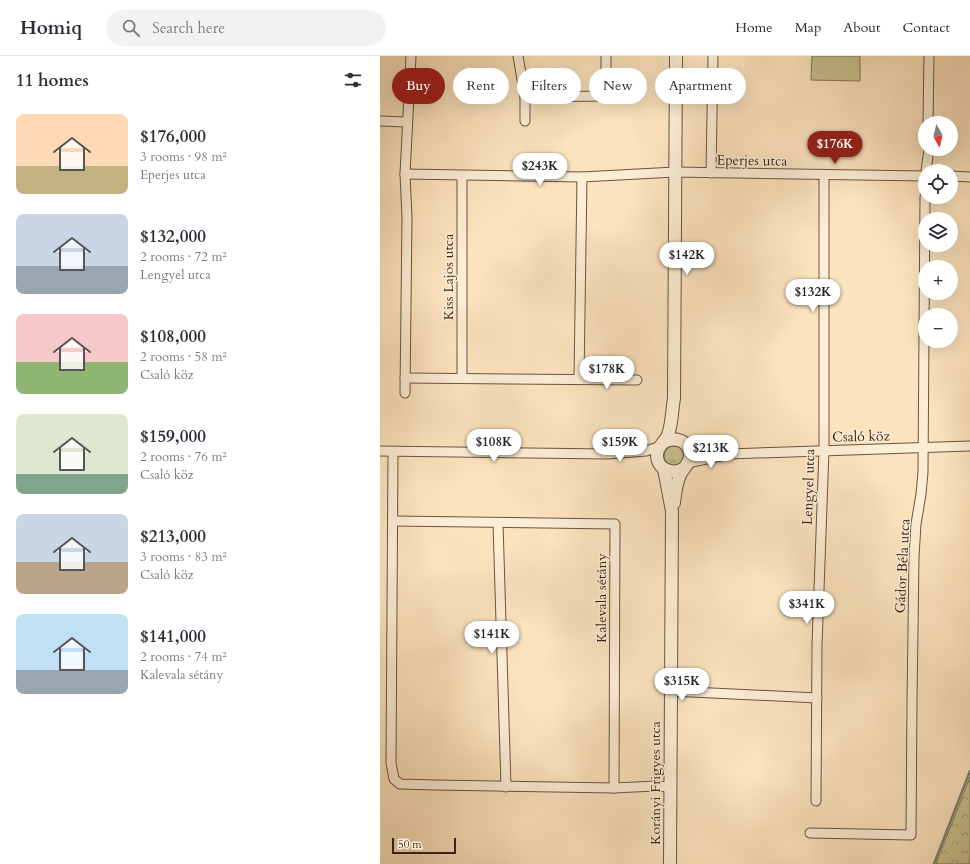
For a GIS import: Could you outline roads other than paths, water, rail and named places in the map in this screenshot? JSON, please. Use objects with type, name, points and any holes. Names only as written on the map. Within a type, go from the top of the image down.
[{"type":"street","points":[[405,393],[407,218],[405,174],[410,56]]},
{"type":"street","points":[[518,56],[520,68]]},
{"type":"street","points":[[581,96],[606,96],[606,56]]},
{"type":"street","name":"Korányi Frigyes utca","points":[[670,864],[672,511],[680,476],[690,455],[678,426],[674,398],[676,56]]},
{"type":"street","points":[[711,173],[713,56]]},
{"type":"street","points":[[928,116],[929,56]]},
{"type":"street","points":[[525,104],[525,121]]},
{"type":"street","points":[[380,121],[407,122]]},
{"type":"street","name":"Eperjes utca","points":[[405,174],[582,177],[675,172],[918,176]]},
{"type":"street","name":"Lengyel utca","points":[[816,801],[817,645],[824,450],[824,175]]},
{"type":"street","name":"Kiss Lajos utca","points":[[462,176],[462,378]]},
{"type":"street","points":[[958,176],[970,177]]},
{"type":"street","points":[[579,379],[582,177]]},
{"type":"street","name":"Gádor Béla utca","points":[[810,833],[911,835],[914,557],[916,524],[922,494],[925,204]]},
{"type":"street","points":[[405,378],[637,380]]},
{"type":"street","name":"Korányi Frigyes utca","points":[[672,511],[657,454],[668,434],[674,398]]},
{"type":"street","points":[[380,451],[608,454],[646,451],[672,439],[680,440],[685,444]]},
{"type":"street","name":"Csaló köz","points":[[685,444],[691,449],[728,454],[970,446]]},
{"type":"street","points":[[393,452],[391,763],[394,779],[400,784],[506,787],[670,787]]},
{"type":"street","points":[[630,452],[652,457],[661,465],[674,472],[685,467]]},
{"type":"street","name":"Csaló köz","points":[[685,467],[692,462],[728,454]]},
{"type":"street","name":"Kalevala sétány","points":[[393,521],[615,524],[614,788]]},
{"type":"street","points":[[498,523],[506,787]]},
{"type":"street","points":[[671,691],[817,698]]},
{"type":"waterway","points":[[934,864],[970,771]]}]
